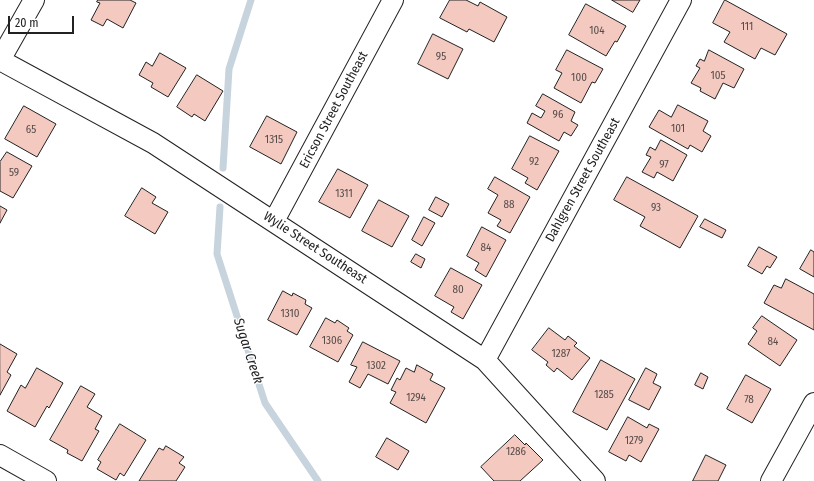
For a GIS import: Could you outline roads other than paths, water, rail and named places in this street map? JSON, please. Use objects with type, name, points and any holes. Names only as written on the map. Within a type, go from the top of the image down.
[{"type":"street","points":[[0,60],[34,0]]},
{"type":"street","name":"Ericson Street Southeast","points":[[274,221],[393,0]]},
{"type":"street","name":"Dahlgren Street Southeast","points":[[485,360],[681,0]]},
{"type":"street","name":"Wylie Street Southeast","points":[[0,60],[153,143],[485,360],[595,481]]},
{"type":"street","points":[[771,481],[814,403]]},
{"type":"street","points":[[0,455],[46,481]]},
{"type":"waterway","name":"Sugar Creek","points":[[223,168],[229,69],[251,0]]},
{"type":"waterway","name":"Sugar Creek","points":[[220,207],[217,254],[265,403],[318,481]]}]
